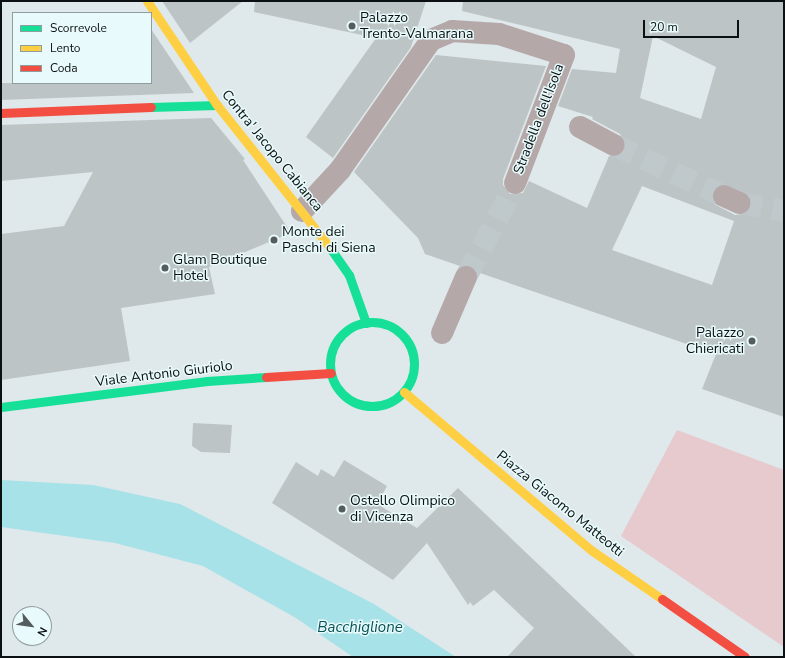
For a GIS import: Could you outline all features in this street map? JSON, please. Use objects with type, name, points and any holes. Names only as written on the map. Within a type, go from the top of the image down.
[{"type":"street","name":"Contra' Jacopo Cabianca","points":[[147,1],[217,105],[302,211],[348,275],[366,323]]},
{"type":"street","name":"Stradella dell'Isola","points":[[302,211],[340,170],[431,40],[452,31],[499,34],[564,56],[547,116],[515,184]]},
{"type":"street","points":[[1,113],[217,105]]},
{"type":"street","points":[[580,127],[614,146]]},
{"type":"street","points":[[442,333],[466,277]]},
{"type":"street","points":[[366,323],[380,323],[393,328],[410,345],[413,355],[414,370],[404,392],[391,402],[377,406],[362,405],[348,399],[338,388],[331,373],[334,348],[342,336],[366,323]]},
{"type":"street","name":"Viale Antonio Giuriolo","points":[[1,407],[207,382],[331,373]]},
{"type":"street","name":"Piazza Giacomo Matteotti","points":[[404,392],[591,550],[744,657]]},
{"type":"shaded area","points":[[677,430],[784,470],[784,647],[621,536]]},
{"type":"water","name":"Bacchiglione","points":[[1,480],[93,485],[180,504],[374,604],[456,657],[353,657],[296,618],[203,566],[115,543],[1,527]]},
{"type":"building","points":[[162,1],[243,1],[190,43]]},
{"type":"building","points":[[255,1],[426,1],[411,47],[333,158],[306,137],[376,38],[254,12]]},
{"type":"building","points":[[463,1],[784,1],[784,417],[702,389],[716,354],[477,272],[471,265],[460,266],[425,254],[418,238],[354,172],[436,55],[546,66],[503,179],[503,185],[510,194],[523,193],[529,181],[587,208],[609,156],[620,156],[625,151],[626,144],[620,134],[592,119],[593,117],[558,106],[572,69],[616,73],[620,49],[462,11]],"holes":[[[653,36],[716,67],[701,119],[640,98]],[[723,184],[750,195],[752,202],[748,213],[735,215],[714,204],[713,191]],[[642,186],[734,221],[712,285],[612,250]]]},
{"type":"building","points":[[152,30],[194,93],[1,100],[1,83],[152,84]]},
{"type":"building","points":[[211,118],[245,159],[243,160],[291,233],[209,267],[215,294],[121,308],[130,361],[1,380],[1,234],[64,226],[93,172],[1,181],[1,125]]},
{"type":"building","points":[[193,423],[232,425],[230,453],[201,452],[192,446]]},
{"type":"building","points":[[344,460],[387,486],[377,504],[417,528],[458,488],[636,657],[507,657],[534,628],[494,590],[473,606],[470,602],[468,605],[427,543],[393,580],[272,503],[296,462],[318,476],[321,469],[334,477]]},
{"type":"tunnel","points":[[614,145],[724,196]]},
{"type":"tunnel","points":[[466,277],[512,191]]},
{"type":"tunnel","points":[[740,203],[784,211]]},
{"type":"traffic: fast","points":[[151,107],[217,105]]},
{"type":"traffic: fast","points":[[328,245],[349,275],[366,323]]},
{"type":"traffic: fast","points":[[372,322],[380,323],[395,329],[407,341],[413,356],[414,364],[413,372],[407,387],[395,399],[380,405],[372,406],[364,405],[349,399],[337,387],[331,372],[330,364],[331,356],[337,341],[349,329],[364,323],[372,322]]},
{"type":"traffic: fast","points":[[1,407],[207,381],[266,377]]},
{"type":"traffic: slow","points":[[147,1],[217,105],[328,245]]},
{"type":"traffic: slow","points":[[404,392],[591,550],[662,599]]},
{"type":"traffic: jam","points":[[1,113],[151,107]]},
{"type":"traffic: jam","points":[[266,377],[331,373]]},
{"type":"traffic: jam","points":[[662,599],[745,657]]},
{"type":"place","name":"Palazzo Trento-Valmarana","points":[[352,26]]},
{"type":"place","name":"Monte dei Paschi di Siena","points":[[274,240]]},
{"type":"place","name":"Glam Boutique Hotel","points":[[165,268]]},
{"type":"place","name":"Palazzo Chiericati","points":[[752,341]]},
{"type":"place","name":"Ostello Olimpico di Vicenza","points":[[342,509]]}]
